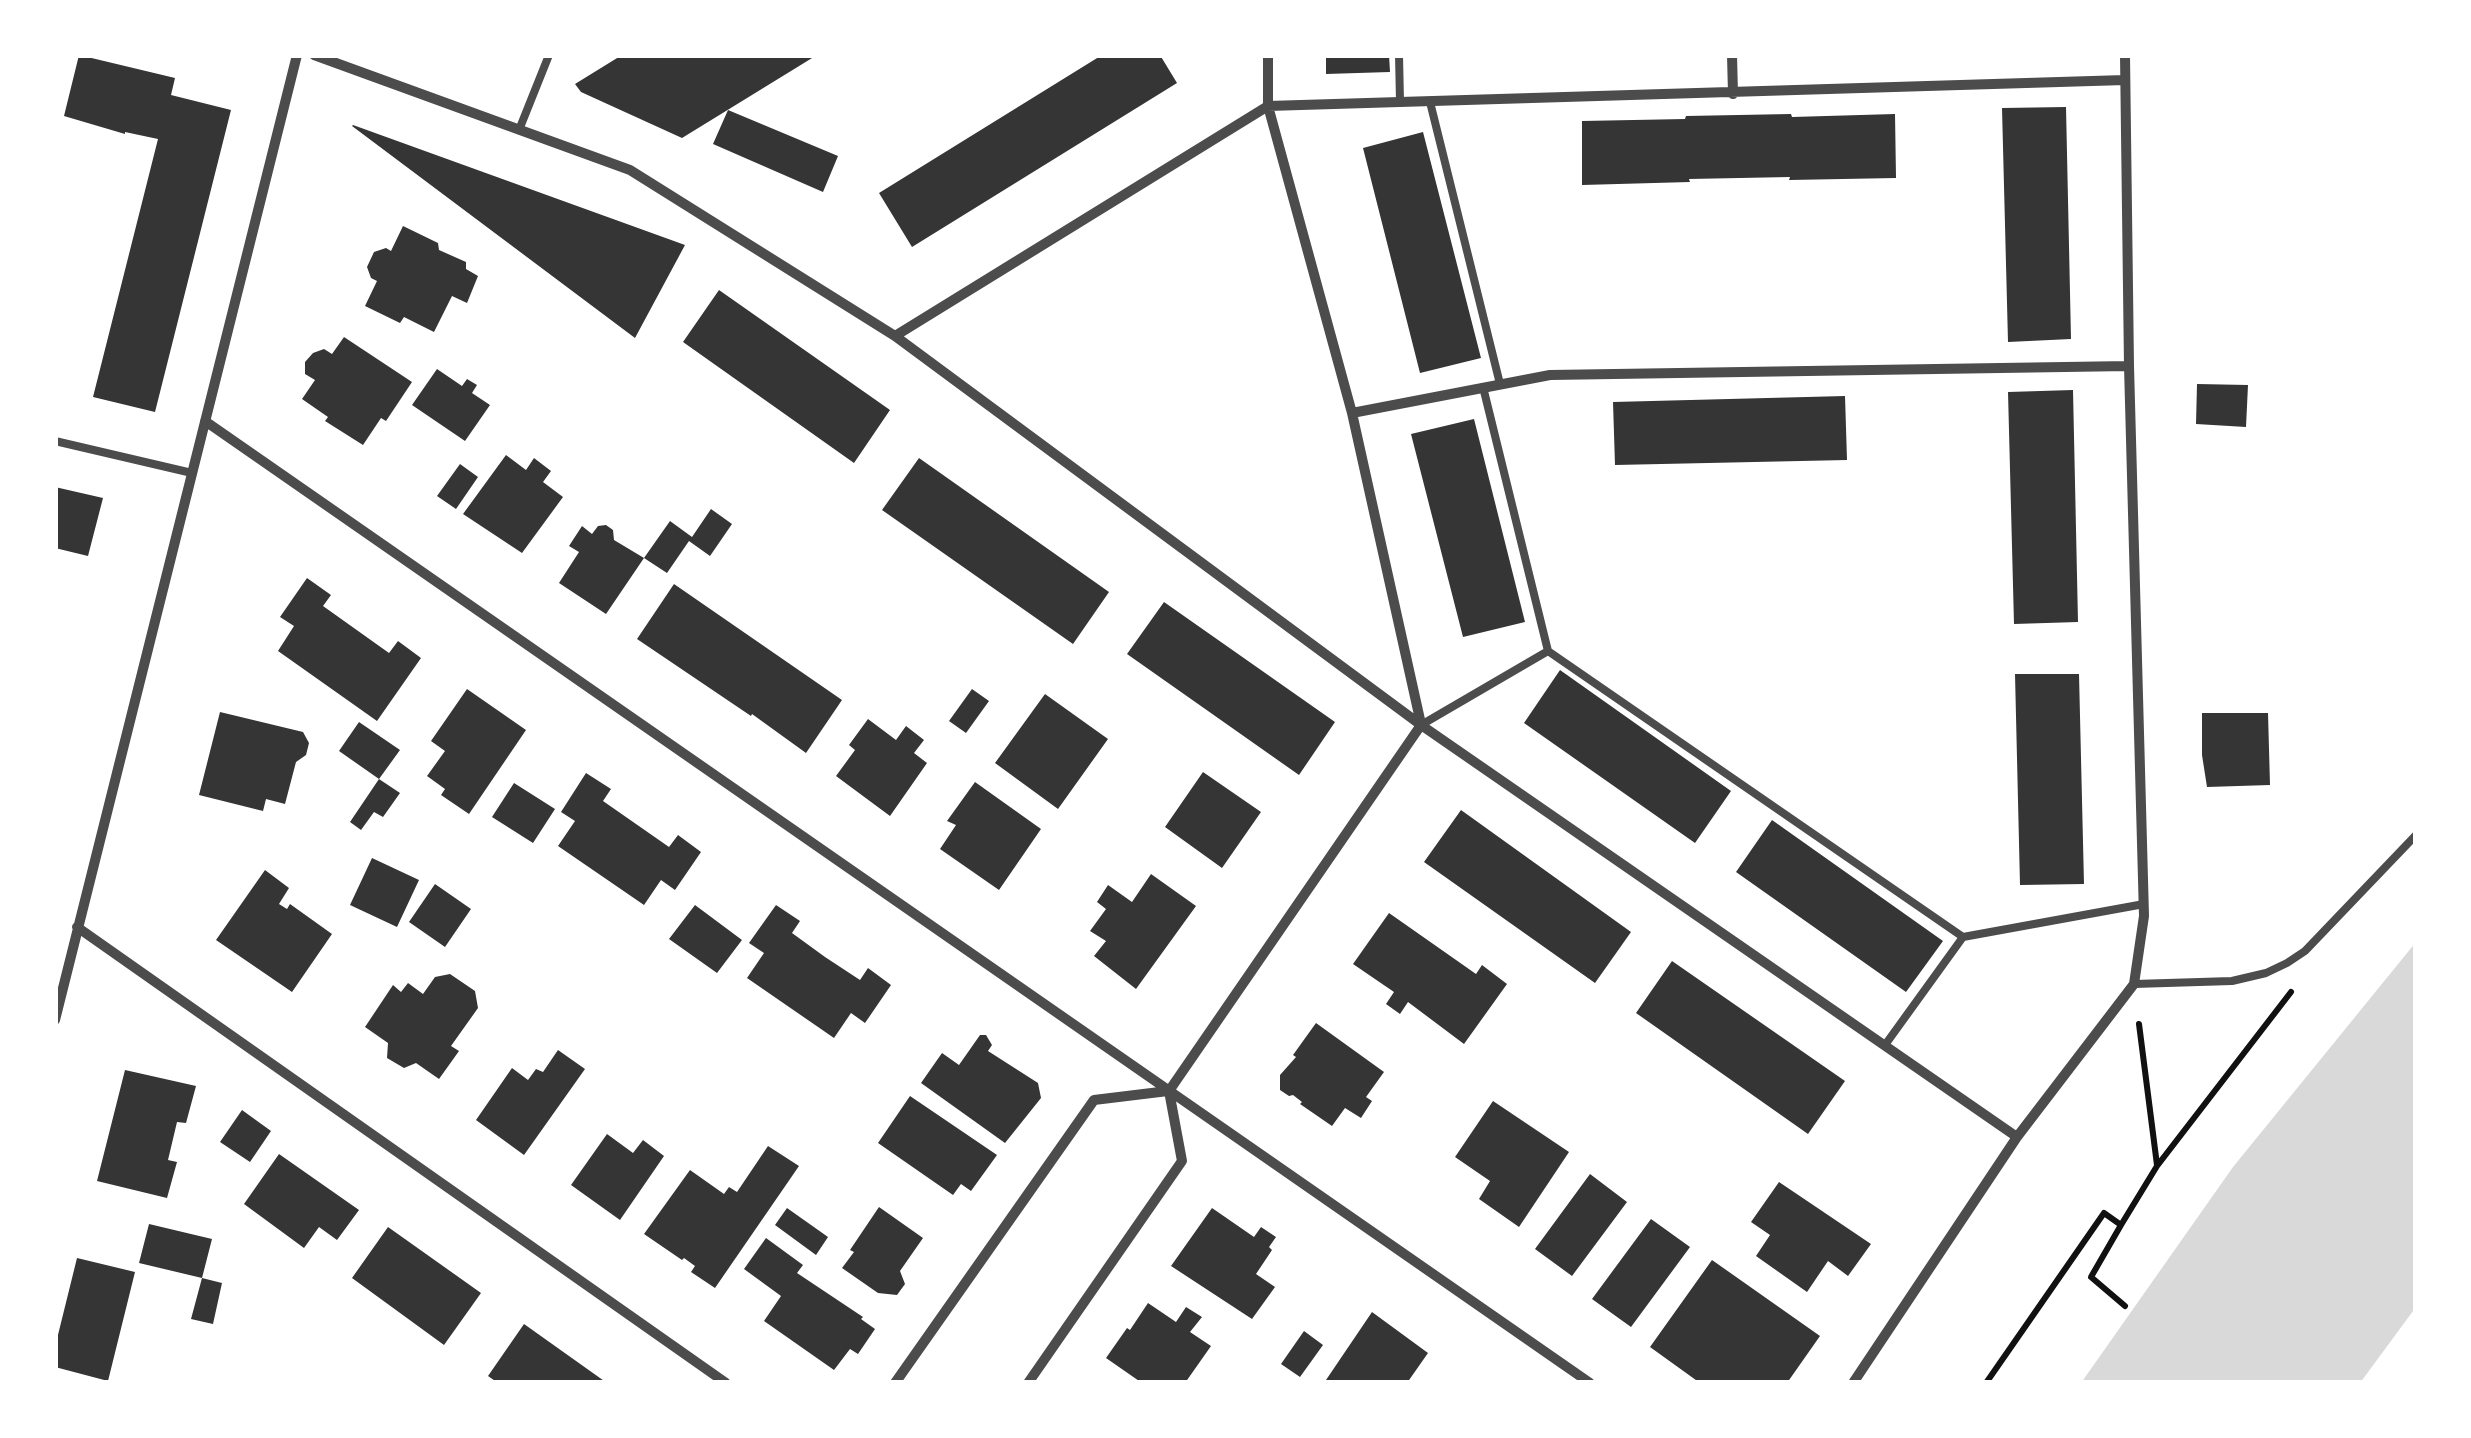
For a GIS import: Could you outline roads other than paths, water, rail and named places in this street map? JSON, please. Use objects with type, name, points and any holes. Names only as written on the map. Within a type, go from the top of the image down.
[{"type":"street","points":[[55,1020],[297,55]]},
{"type":"street","points":[[314,55],[630,170],[895,336],[1421,724],[2017,1137]]},
{"type":"street","points":[[1028,1383],[1182,1161],[1168,1091],[1421,724],[1352,412],[1268,106],[1268,55]]},
{"type":"street","points":[[1732,55],[1733,94]]},
{"type":"street","points":[[1853,1383],[2017,1137],[2134,984],[2144,904],[2125,55]]},
{"type":"street","points":[[895,336],[1268,106],[2125,80]]},
{"type":"street","points":[[1352,412],[1550,375],[2129,366]]},
{"type":"street","points":[[205,422],[1590,1383]]},
{"type":"street","points":[[77,927],[726,1383]]},
{"type":"street","points":[[895,1383],[1094,1100],[1168,1091]]},
{"type":"lane","points":[[519,130],[549,55]]},
{"type":"lane","points":[[1400,55],[1400,102]]},
{"type":"lane","points":[[1430,102],[1500,384]]},
{"type":"lane","points":[[1483,387],[1548,650],[1963,938]]},
{"type":"lane","points":[[55,440],[192,473]]},
{"type":"lane","points":[[1421,724],[1548,650]]},
{"type":"lane","points":[[2134,984],[2232,981],[2288,963],[2305,951],[2416,836]]},
{"type":"lane","points":[[1884,1045],[1963,938],[2144,904]]}]
